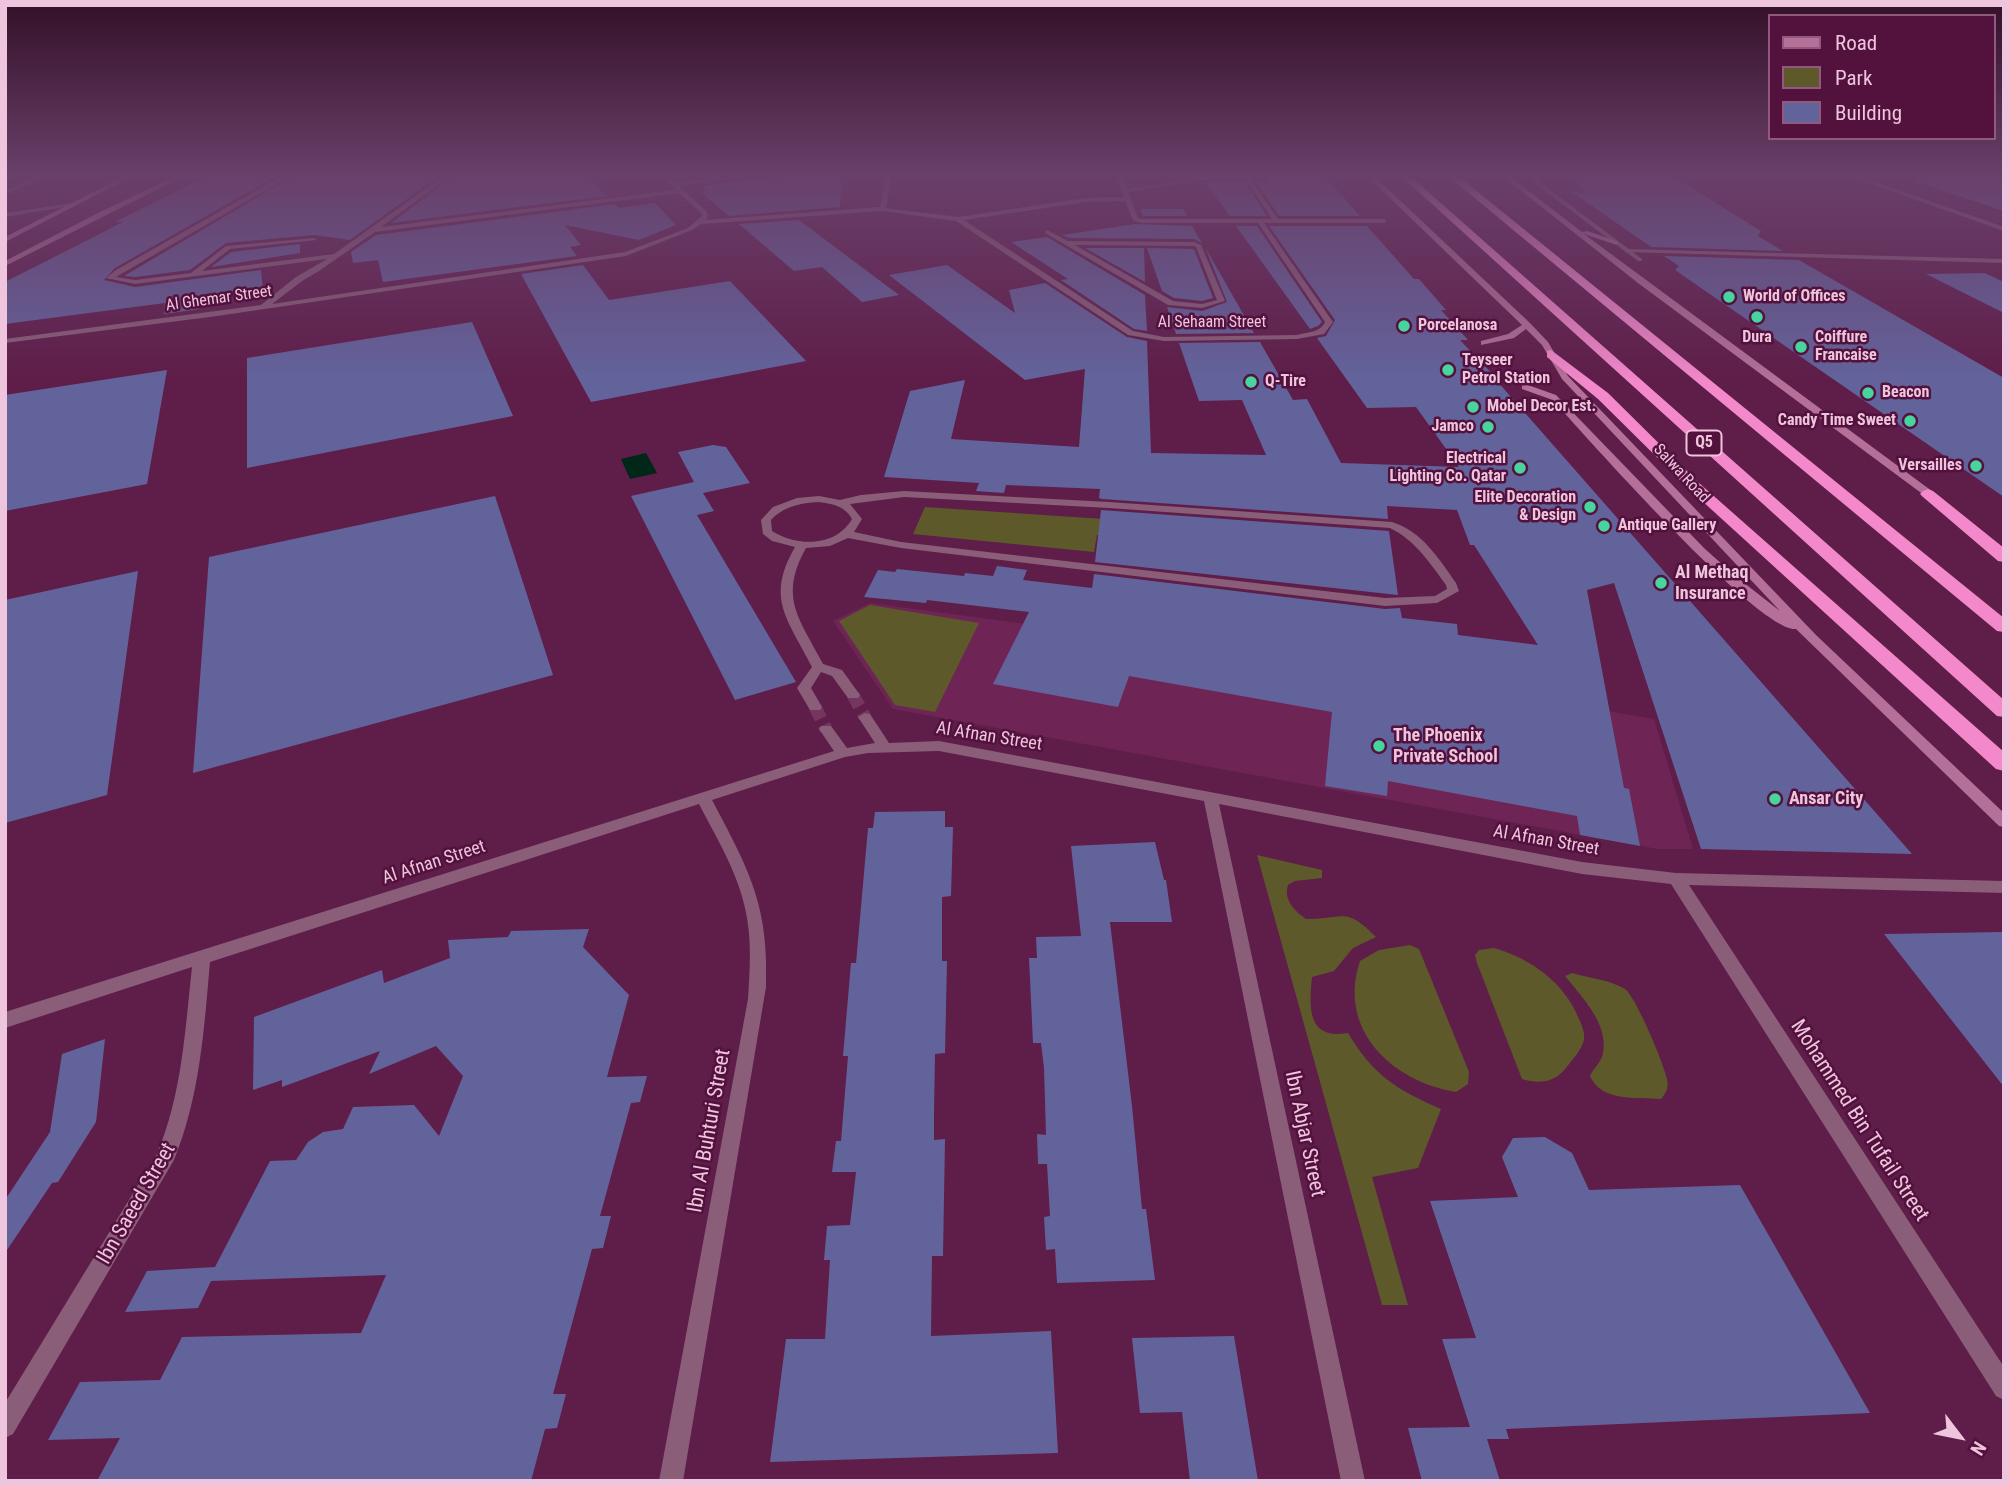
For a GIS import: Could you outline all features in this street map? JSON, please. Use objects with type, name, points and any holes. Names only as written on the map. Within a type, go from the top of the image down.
[{"type":"highway","name":"Salwa Road","points":[[1482,244],[2004,711]]},
{"type":"highway","points":[[1536,244],[2004,626]]},
{"type":"highway","points":[[1551,354],[1603,396],[1695,486],[2004,764]]},
{"type":"highway","points":[[1928,494],[2004,557]]},
{"type":"main road","points":[[5,264],[43,244]]},
{"type":"main road","name":"Salwa Road","points":[[1442,244],[1545,344],[1565,377],[1812,638],[2004,822]]},
{"type":"main road","points":[[1594,244],[2004,549]]},
{"type":"main road","points":[[1640,260],[1641,281]]},
{"type":"main road","points":[[1484,343],[1511,335],[1527,325]]},
{"type":"main road","points":[[1525,387],[1553,397],[1563,405],[1722,572],[1762,605],[1812,638]]},
{"type":"street","points":[[165,244],[110,278],[114,281],[135,282],[337,256]]},
{"type":"street","points":[[194,274],[228,247],[261,244]]},
{"type":"street","points":[[263,307],[299,279],[317,270],[353,244]]},
{"type":"street","name":"Al Ghemar Street","points":[[5,346],[613,257],[650,244]]},
{"type":"street","name":"Al Sehaam Street","points":[[996,244],[1131,333],[1164,339],[1297,337],[1321,332],[1328,327],[1329,322],[1276,244]]},
{"type":"street","points":[[1067,244],[1171,303],[1202,306],[1221,300],[1199,246],[1195,244]]},
{"type":"street","points":[[1619,244],[1640,260]]},
{"type":"street","points":[[1627,251],[2004,261]]},
{"type":"street","points":[[283,304],[317,270]]},
{"type":"street","name":"Al Ghemar Street","points":[[5,341],[150,323]]},
{"type":"street","points":[[840,503],[872,496],[904,494],[1136,507],[1392,526],[1405,531],[1422,545],[1452,585],[1453,591],[1437,599],[1385,602],[901,545],[846,534]]},
{"type":"street","points":[[819,499],[840,503],[852,510],[857,519],[846,534],[827,542],[802,545],[780,541],[767,532],[766,520],[770,515],[796,502],[819,499]]},
{"type":"street","points":[[802,545],[787,573],[786,586],[790,608],[818,667],[837,673],[853,695]]},
{"type":"street","points":[[815,707],[804,688],[818,667]]},
{"type":"street","points":[[865,717],[886,747]]},
{"type":"street","points":[[826,729],[843,753]]},
{"type":"street","name":"Al Afnan Street","points":[[5,1020],[843,753],[886,747],[939,746],[1582,868],[1676,879],[2002,883]]},
{"type":"street","name":"Ibn Abjar Street","points":[[1210,796],[1353,1481]]},
{"type":"street","name":"Ibn Al Buhturi Street","points":[[671,1481],[757,999],[759,966],[753,908],[746,882],[704,797]]},
{"type":"street","name":"Mohammed Bin Tufail Street","points":[[1676,879],[2004,1388]]},
{"type":"street","name":"Ibn Saeed Street","points":[[5,1426],[164,1160],[178,1132],[188,1084],[202,958]]},
{"type":"shaded area","points":[[646,453],[657,473],[630,479],[621,459]]},
{"type":"shaded area","name":"The Phoenix Private School","points":[[870,603],[1562,696],[1567,704],[1654,719],[1693,849],[1658,849],[893,709],[833,621]]},
{"type":"green space","points":[[925,507],[1118,520],[1116,537],[1097,535],[1094,552],[913,534]]},
{"type":"green space","points":[[870,605],[979,623],[935,712],[895,705],[839,621]]},
{"type":"green space","points":[[1257,855],[1322,870],[1322,878],[1295,881],[1288,885],[1289,900],[1294,909],[1306,919],[1343,916],[1357,921],[1376,937],[1353,948],[1334,971],[1312,977],[1311,1010],[1318,1027],[1335,1034],[1348,1033],[1357,1048],[1387,1080],[1441,1109],[1418,1168],[1372,1177],[1408,1305],[1382,1305]]},
{"type":"green space","points":[[1410,945],[1419,949],[1469,1072],[1468,1084],[1456,1092],[1432,1086],[1391,1064],[1375,1048],[1363,1029],[1356,1009],[1355,986],[1360,961],[1379,950]]},
{"type":"green space","points":[[1494,948],[1533,965],[1555,983],[1573,1006],[1583,1029],[1584,1040],[1574,1059],[1556,1077],[1540,1082],[1522,1079],[1475,955],[1479,950]]},
{"type":"green space","points":[[1572,973],[1613,983],[1630,995],[1649,1031],[1665,1071],[1668,1082],[1661,1099],[1611,1094],[1595,1084],[1590,1076],[1603,1053],[1602,1032],[1592,1011],[1565,976]]},
{"type":"building","points":[[79,244],[156,244],[115,268],[104,280],[135,287],[261,270],[263,290],[200,300],[199,309],[164,314],[165,303],[5,324],[5,282]]},
{"type":"building","points":[[178,244],[224,244],[190,270],[124,276]]},
{"type":"building","points":[[300,244],[300,253],[211,267],[231,252]]},
{"type":"building","points":[[362,244],[581,245],[570,247],[577,256],[383,282],[378,260],[353,263],[351,252]]},
{"type":"building","points":[[763,244],[831,244],[899,295],[862,302],[822,267],[794,271]]},
{"type":"building","points":[[1015,244],[1059,244],[1145,295],[1147,331],[1134,329],[1061,280],[1068,279]]},
{"type":"building","points":[[1249,244],[1269,244],[1322,322],[1310,329]]},
{"type":"building","points":[[1282,244],[1383,244],[1414,279],[1419,279],[1446,310],[1441,310],[1468,340],[1460,340],[1499,381],[1912,854],[1701,849],[1614,583],[1587,590],[1624,788],[1629,789],[1640,846],[1580,835],[1577,816],[1388,781],[1387,796],[1325,786],[1332,712],[1129,676],[1118,707],[993,684],[1029,612],[927,600],[926,603],[864,597],[878,570],[993,576],[997,566],[1027,570],[1023,580],[1092,588],[1094,574],[1385,609],[1400,608],[1402,618],[1457,624],[1458,635],[1538,645],[1474,545],[1470,545],[1457,510],[1387,506],[1388,519],[1102,499],[1099,498],[1100,489],[1006,485],[1004,493],[976,491],[979,483],[884,477],[910,391],[965,380],[951,439],[1079,447],[1085,369],[1025,380],[889,275],[947,265],[1015,313],[1009,290],[1045,283],[1127,337],[1147,341],[1151,453],[1266,455],[1242,400],[1199,401],[1179,343],[1260,342],[1293,400],[1307,399],[1341,463],[1459,467],[1416,407],[1367,408],[1317,338],[1326,336],[1335,320]]},
{"type":"building","points":[[1647,244],[1772,244],[1783,251],[1651,247]]},
{"type":"building","points":[[1205,247],[1254,333],[1176,334],[1167,307],[1202,311],[1227,302]]},
{"type":"building","points":[[1085,248],[1144,248],[1145,282]]},
{"type":"building","points":[[1147,248],[1194,249],[1213,298],[1202,301],[1174,298],[1162,291]]},
{"type":"building","points":[[1664,256],[1799,260],[2004,378],[2004,497],[1675,270],[1679,266]]},
{"type":"building","points":[[583,265],[609,300],[730,281],[806,361],[591,402],[521,274]]},
{"type":"building","points":[[1985,273],[2004,282],[2004,313],[1926,274]]},
{"type":"building","points":[[472,322],[513,416],[247,468],[247,358]]},
{"type":"building","points":[[167,370],[147,484],[5,511],[5,395]]},
{"type":"building","points":[[713,445],[726,447],[750,483],[703,493],[714,511],[697,515],[796,682],[735,700],[631,496],[694,482],[678,452]]},
{"type":"building","points":[[495,496],[553,675],[193,773],[209,557]]},
{"type":"building","points":[[1101,510],[1389,531],[1398,595],[1095,562]]},
{"type":"building","points":[[138,571],[107,795],[5,823],[5,600]]},
{"type":"building","points":[[945,811],[945,827],[953,827],[951,896],[942,897],[942,961],[947,961],[945,1053],[935,1054],[934,1112],[934,1140],[945,1139],[943,1256],[932,1256],[931,1336],[1051,1331],[1058,1453],[770,1462],[786,1339],[825,1339],[830,1260],[824,1260],[827,1226],[850,1225],[856,1172],[832,1172],[836,1141],[841,1141],[848,1056],[843,1056],[851,963],[856,963],[868,828],[873,828],[875,812]]},
{"type":"building","points":[[1155,842],[1166,880],[1172,922],[1110,922],[1142,1209],[1146,1209],[1155,1280],[1057,1283],[1055,1249],[1046,1250],[1044,1217],[1050,1216],[1047,1164],[1038,1164],[1037,1134],[1046,1135],[1044,1068],[1041,1043],[1033,1043],[1029,958],[1037,958],[1036,937],[1081,936],[1071,846]]},
{"type":"building","points":[[589,929],[583,947],[629,995],[607,1077],[647,1076],[640,1102],[631,1103],[600,1216],[611,1216],[603,1248],[592,1249],[553,1394],[566,1394],[557,1428],[545,1429],[531,1481],[97,1481],[120,1438],[48,1440],[80,1382],[160,1380],[182,1337],[361,1333],[386,1275],[211,1281],[198,1308],[125,1312],[147,1271],[215,1267],[270,1161],[296,1160],[308,1142],[323,1132],[343,1129],[353,1107],[414,1105],[439,1136],[463,1076],[436,1046],[369,1074],[380,1051],[282,1087],[282,1080],[253,1090],[254,1017],[382,970],[384,983],[450,958],[448,940],[508,937],[511,931]]},
{"type":"building","points":[[2004,932],[2004,1087],[1884,934]]},
{"type":"building","points":[[105,1039],[96,1122],[58,1182],[52,1183],[5,1253],[5,1200],[50,1132],[62,1054]]},
{"type":"building","points":[[1545,1137],[1572,1153],[1589,1190],[1740,1185],[1870,1413],[1506,1429],[1509,1439],[1487,1439],[1500,1481],[1422,1481],[1408,1428],[1470,1427],[1442,1339],[1476,1338],[1430,1201],[1518,1197],[1502,1157],[1513,1138]]},
{"type":"building","points":[[1234,1336],[1258,1481],[1190,1481],[1182,1412],[1140,1413],[1132,1338]]},
{"type":"tunnel","points":[[853,695],[865,717]]},
{"type":"tunnel","points":[[815,707],[826,729]]},
{"type":"place","name":"World of Offices","points":[[1729,297]]},
{"type":"place","name":"Dura","points":[[1757,317]]},
{"type":"place","name":"Porcelanosa","points":[[1404,326]]},
{"type":"place","name":"Coiffure Francaise","points":[[1801,347]]},
{"type":"place","name":"Teyseer Petrol Station","points":[[1448,370]]},
{"type":"place","name":"Q-Tire","points":[[1251,382]]},
{"type":"place","name":"Beacon","points":[[1868,393]]},
{"type":"place","name":"Mobel Decor Est.","points":[[1473,407]]},
{"type":"place","name":"Candy Time Sweet","points":[[1910,421]]},
{"type":"place","name":"Jamco","points":[[1488,427]]},
{"type":"place","name":"Versailles","points":[[1976,466]]},
{"type":"place","name":"Electrical Lighting Co. Qatar","points":[[1520,468]]},
{"type":"place","name":"Elite Decoration & Design","points":[[1590,507]]},
{"type":"place","name":"Antique Gallery","points":[[1604,526]]},
{"type":"place","name":"Al Methaq Insurance","points":[[1661,583]]},
{"type":"place","name":"The Phoenix Private School","points":[[1379,746]]},
{"type":"place","name":"Ansar City","points":[[1775,799]]}]
